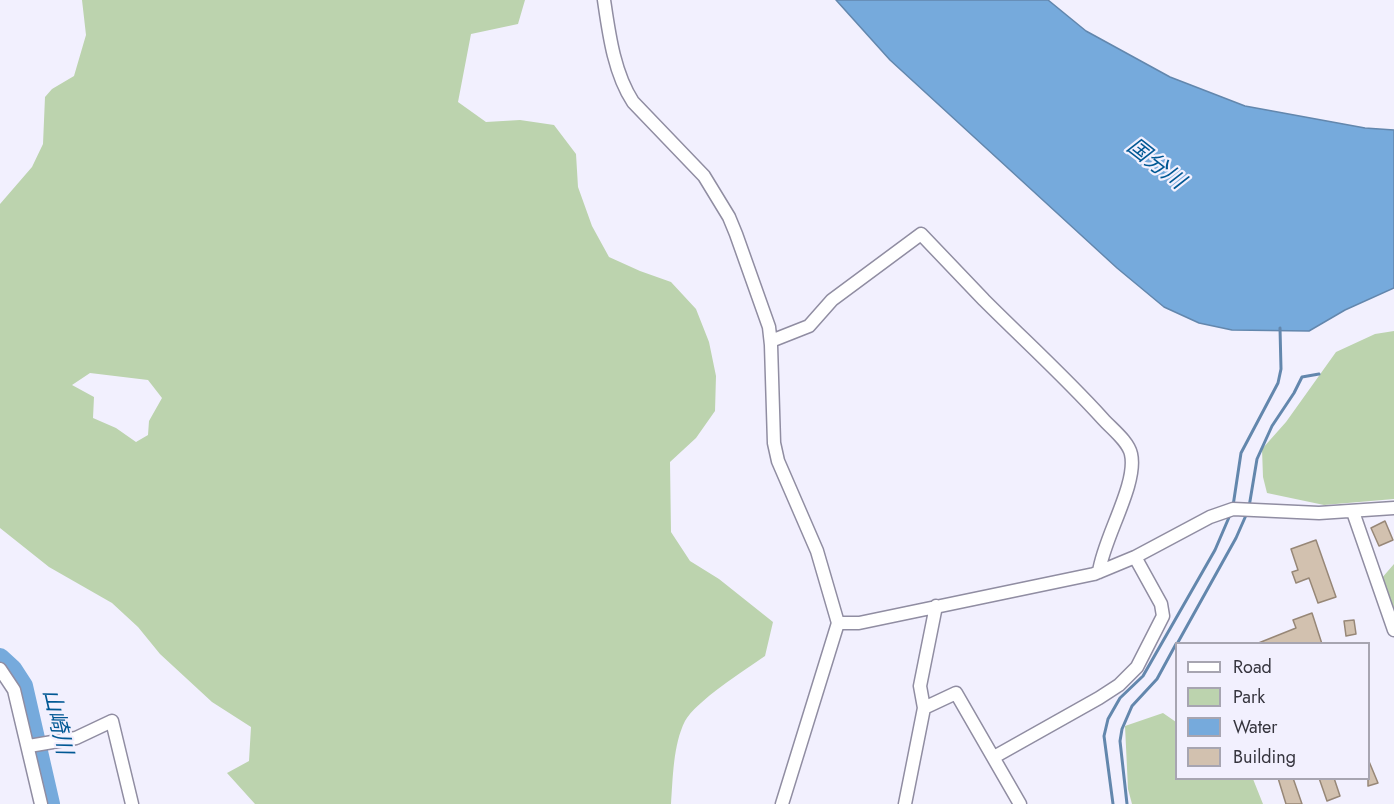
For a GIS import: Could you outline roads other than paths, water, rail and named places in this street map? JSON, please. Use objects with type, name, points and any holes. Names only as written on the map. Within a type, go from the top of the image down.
[{"type":"street","points":[[604,0],[610,33],[626,92],[704,176],[736,234],[765,314],[771,341],[774,443],[778,461],[817,551],[838,623],[782,804]]},
{"type":"street","points":[[771,341],[809,326],[832,300],[921,234],[991,307],[1078,391],[1126,444],[1131,455],[1128,484],[1101,559],[1099,572]]},
{"type":"street","points":[[838,623],[859,623],[1099,572],[1135,557],[1197,523],[1239,510],[1353,512],[1394,508]]},
{"type":"street","points":[[1353,512],[1394,630]]},
{"type":"street","points":[[994,757],[1099,698],[1119,685],[1137,667],[1163,616],[1161,604],[1135,557]]},
{"type":"street","points":[[905,804],[924,708],[920,686],[936,606]]},
{"type":"street","points":[[0,669],[14,690],[34,745],[41,804]]},
{"type":"street","points":[[924,708],[956,693],[1020,804]]},
{"type":"street","points":[[34,745],[76,738],[112,722],[132,804]]},
{"type":"water","name":"国分川","points":[[836,0],[1048,0],[1086,31],[1170,77],[1245,106],[1365,128],[1394,130],[1394,288],[1345,310],[1309,331],[1232,330],[1199,323],[1164,307],[1117,268],[890,60]]},
{"type":"waterway","points":[[1233,506],[1241,453],[1278,383],[1281,369],[1280,328]]},
{"type":"waterway","points":[[1249,507],[1257,459],[1272,426],[1302,377],[1319,374]]},
{"type":"waterway","points":[[1178,642],[1236,538],[1247,513]]},
{"type":"waterway","points":[[1113,804],[1104,736],[1108,719],[1120,698],[1143,676],[1215,550],[1230,515]]},
{"type":"waterway","points":[[1127,804],[1120,741],[1122,729],[1132,706],[1157,679],[1175,646]]},
{"type":"waterway","name":"山崎川","points":[[0,658],[12,669],[23,686],[50,804]]}]
